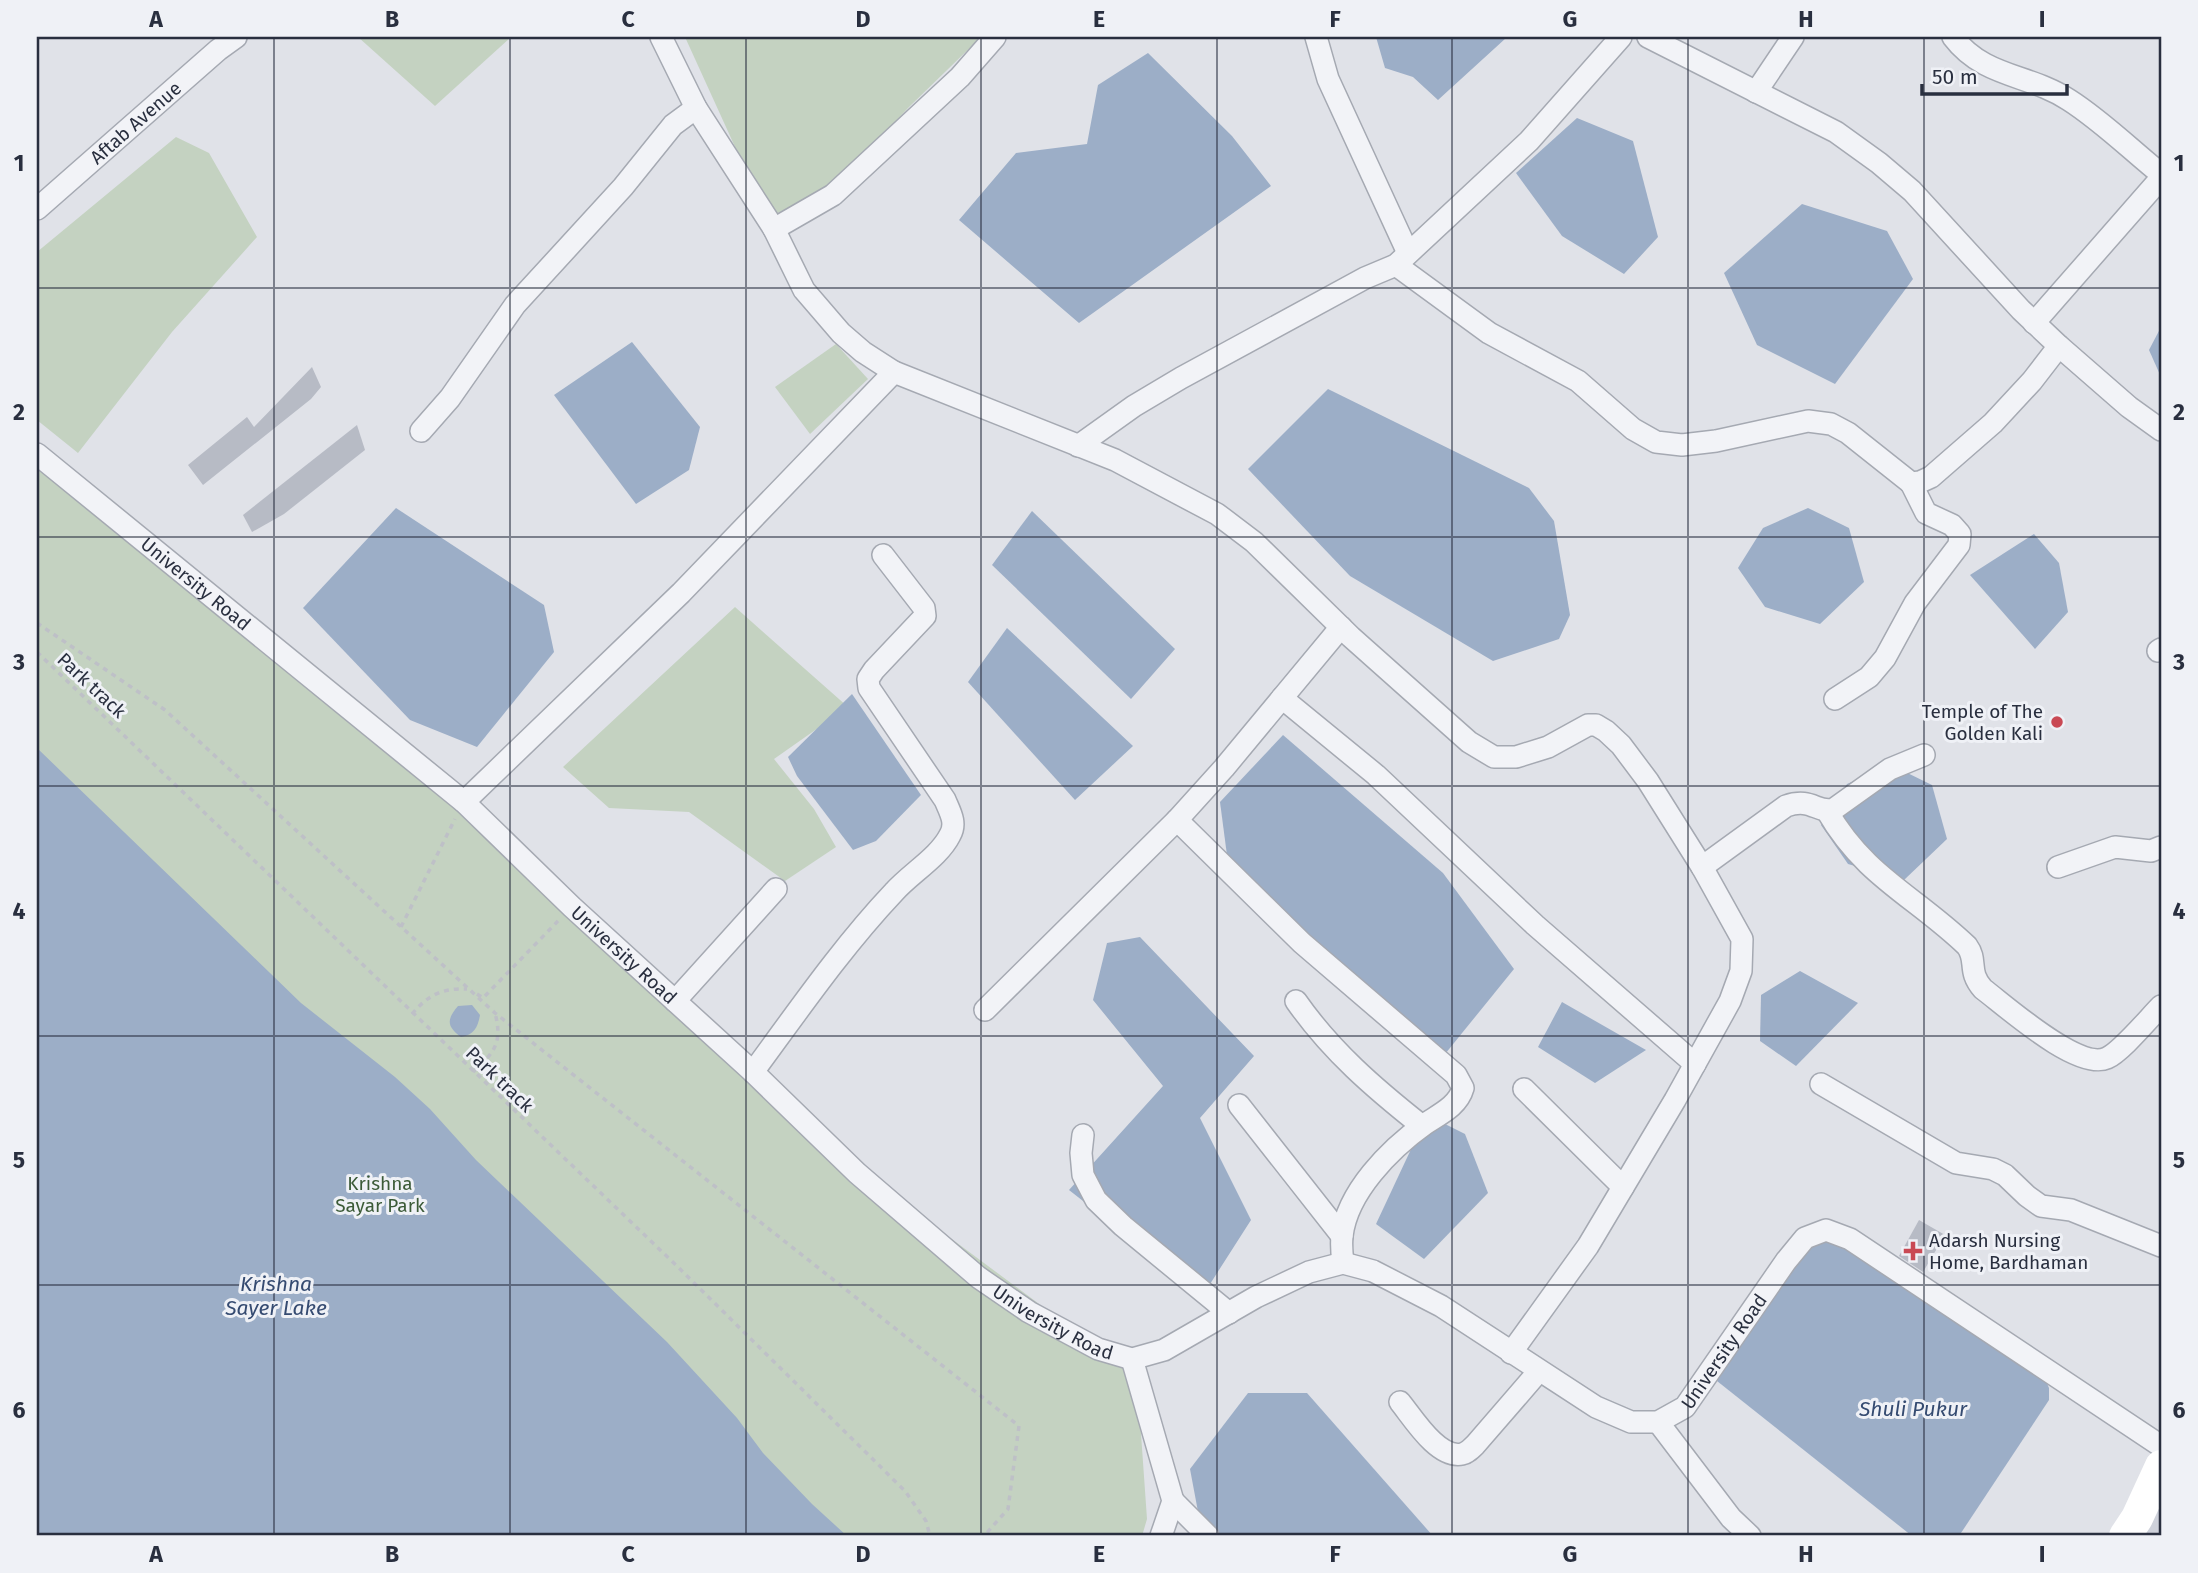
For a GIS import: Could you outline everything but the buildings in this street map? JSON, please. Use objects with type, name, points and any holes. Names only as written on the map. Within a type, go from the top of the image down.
[{"type":"main road","points":[[2125,1536],[2137,1518],[2161,1466]]},
{"type":"street","name":"Aftab Avenue","points":[[37,209],[236,37]]},
{"type":"street","points":[[661,37],[696,108],[774,229],[804,290],[823,314],[863,352],[894,372],[1146,474],[1217,514],[1254,542],[1341,627],[1469,742],[1494,757],[1516,757],[1548,747],[1588,724],[1597,725],[1621,745],[1648,781],[1702,867],[1742,939],[1741,971],[1730,1001],[1695,1064],[1588,1246],[1511,1353]]},
{"type":"street","points":[[774,229],[833,195],[933,103],[996,37]]},
{"type":"street","points":[[1316,37],[1328,79],[1402,259],[1489,333],[1578,381],[1633,429],[1656,442],[1682,445],[1716,441],[1808,421],[1831,424],[1848,433],[1911,483],[1926,513],[1952,524],[1960,534],[1959,545],[1915,603],[1885,658],[1869,677],[1835,698]]},
{"type":"street","points":[[1079,446],[1134,406],[1181,377],[1402,259],[1529,141],[1621,37]]},
{"type":"street","points":[[1756,92],[1793,37]]},
{"type":"street","points":[[1953,37],[1972,57],[1993,69],[2048,88],[2070,100],[2161,176],[2034,323]]},
{"type":"street","points":[[1655,38],[1836,132],[1888,170],[1912,191],[2034,323],[2129,407],[2161,430]]},
{"type":"street","points":[[421,431],[450,398],[515,305],[623,187],[673,125],[696,108]]},
{"type":"street","points":[[1911,483],[1931,477],[1993,423],[2032,381],[2059,346]]},
{"type":"street","points":[[464,802],[681,593],[894,372]]},
{"type":"street","name":"University Road","points":[[37,454],[464,802],[572,907],[753,1072],[857,1173],[978,1277],[1029,1312],[1098,1349],[1132,1359],[1164,1350],[1256,1297],[1310,1272],[1343,1263],[1373,1271],[1441,1306],[1595,1407],[1631,1422],[1658,1422],[1685,1407],[1786,1261],[1805,1238],[1826,1230],[1850,1239],[2161,1446]]},
{"type":"street","points":[[753,1072],[844,951],[894,892],[946,843],[953,832],[953,820],[944,800],[869,688],[868,679],[874,670],[925,616],[924,608],[883,555]]},
{"type":"street","points":[[985,1010],[1177,820],[1341,627]]},
{"type":"street","points":[[1282,698],[1376,775],[1535,925],[1695,1064]]},
{"type":"street","points":[[1827,811],[1891,769],[1924,755]]},
{"type":"street","points":[[1702,867],[1786,806],[1798,802],[1808,803],[1827,811],[1854,850],[1874,872],[1967,946],[1971,952],[1971,971],[1975,981],[1983,989],[2066,1051],[2097,1062],[2110,1057],[2161,1006]]},
{"type":"street","points":[[1177,820],[1302,943],[1456,1074],[1463,1088],[1460,1098],[1385,1158],[1360,1189],[1342,1236],[1343,1263]]},
{"type":"street","points":[[2058,867],[2115,847],[2151,851],[2161,847]]},
{"type":"street","points":[[675,1001],[776,889]]},
{"type":"street","points":[[1296,1001],[1315,1028],[1366,1082],[1422,1126]]},
{"type":"street","points":[[1821,1084],[1956,1163],[1993,1169],[2005,1175],[2041,1206],[2071,1210],[2161,1246]]},
{"type":"street","points":[[1524,1088],[1623,1187]]},
{"type":"street","points":[[1239,1105],[1342,1236]]},
{"type":"street","points":[[1083,1135],[1083,1175],[1096,1200],[1123,1226],[1229,1313]]},
{"type":"street","points":[[1132,1359],[1173,1501],[1208,1536]]},
{"type":"street","points":[[1400,1402],[1438,1448],[1452,1455],[1464,1454],[1475,1445],[1539,1371]]},
{"type":"street","points":[[1658,1422],[1731,1518],[1749,1536]]},
{"type":"street","points":[[1161,1536],[1173,1501]]},
{"type":"path","points":[[37,623],[165,710],[495,1013],[1019,1426],[1009,1509],[984,1536]]},
{"type":"path","name":"Park track","points":[[37,652],[680,1269],[905,1491],[926,1521],[930,1536]]},
{"type":"path","points":[[401,927],[464,802]]},
{"type":"path","points":[[483,998],[572,907]]},
{"type":"path","points":[[412,1014],[423,1001],[439,990],[466,988],[483,998],[495,1013],[499,1038],[489,1057],[473,1072]]},
{"type":"shaded area","points":[[2161,1492],[2161,1536],[2145,1536],[2148,1521]]},
{"type":"green space","points":[[358,37],[511,37],[435,106]]},
{"type":"green space","points":[[685,37],[981,37],[908,108],[829,193],[767,217]]},
{"type":"green space","points":[[176,137],[209,153],[257,237],[172,332],[78,453],[37,420],[37,252]]},
{"type":"green space","points":[[836,344],[868,379],[810,434],[775,387]]},
{"type":"green space","name":"Krishna Sayar Park","points":[[37,454],[464,802],[835,1152],[1137,1377],[1147,1519],[1142,1536],[37,1536]]},
{"type":"green space","points":[[735,607],[848,707],[774,759],[814,809],[836,847],[785,881],[689,812],[609,808],[563,767]]},
{"type":"water","points":[[1376,37],[1506,38],[1438,100],[1413,77],[1385,68]]},
{"type":"water","points":[[1148,53],[1232,136],[1271,186],[1079,323],[959,220],[1016,153],[1087,144],[1098,85]]},
{"type":"water","points":[[1577,118],[1633,141],[1658,237],[1624,274],[1562,236],[1516,173]]},
{"type":"water","points":[[1802,204],[1887,231],[1913,279],[1835,384],[1757,345],[1724,273]]},
{"type":"water","points":[[2161,327],[2161,377],[2149,350]]},
{"type":"water","points":[[632,342],[700,427],[689,470],[636,504],[554,395]]},
{"type":"water","points":[[1328,389],[1529,488],[1554,521],[1570,615],[1559,639],[1493,661],[1350,576],[1248,469]]},
{"type":"water","points":[[396,508],[544,605],[554,652],[477,747],[410,720],[303,608]]},
{"type":"water","points":[[1808,508],[1849,528],[1864,582],[1820,624],[1765,607],[1738,568],[1763,528]]},
{"type":"water","points":[[1032,511],[1175,649],[1131,699],[992,565]]},
{"type":"water","points":[[2034,534],[2059,563],[2068,612],[2035,649],[1970,575]]},
{"type":"water","points":[[1007,628],[1133,746],[1075,800],[968,682]]},
{"type":"water","points":[[852,694],[921,795],[876,841],[853,850],[797,776],[788,757]]},
{"type":"water","points":[[1283,735],[1443,873],[1514,969],[1441,1059],[1228,863],[1220,802]]},
{"type":"water","name":"Krishna Sayer Lake","points":[[37,748],[301,1003],[395,1077],[430,1109],[476,1160],[667,1342],[737,1418],[763,1453],[847,1536],[37,1536]]},
{"type":"water","points":[[1891,765],[1932,785],[1947,839],[1904,880],[1848,864],[1821,825],[1847,784]]},
{"type":"water","points":[[1140,937],[1254,1056],[1200,1118],[1251,1220],[1203,1295],[1069,1190],[1163,1086],[1093,1000],[1107,943]]},
{"type":"water","points":[[1800,971],[1858,1003],[1796,1066],[1760,1041],[1761,995]]},
{"type":"water","points":[[1562,1002],[1646,1050],[1595,1083],[1538,1047]]},
{"type":"water","points":[[472,1005],[480,1015],[478,1023],[475,1030],[461,1037],[451,1026],[450,1019],[458,1006]]},
{"type":"water","points":[[1427,1115],[1465,1134],[1488,1193],[1424,1259],[1376,1224]]},
{"type":"water","name":"Shuli Pukur","points":[[1815,1242],[1847,1244],[2045,1379],[2049,1388],[2049,1400],[1959,1536],[1912,1536],[1717,1381],[1798,1253]]},
{"type":"water","points":[[1248,1393],[1307,1393],[1433,1536],[1205,1536],[1202,1533],[1190,1469]]},
{"type":"place","name":"Temple of The Golden Kali","points":[[2057,722]]},
{"type":"place","name":"Adarsh Nursing Home, Bardhaman","points":[[1913,1251]]}]
